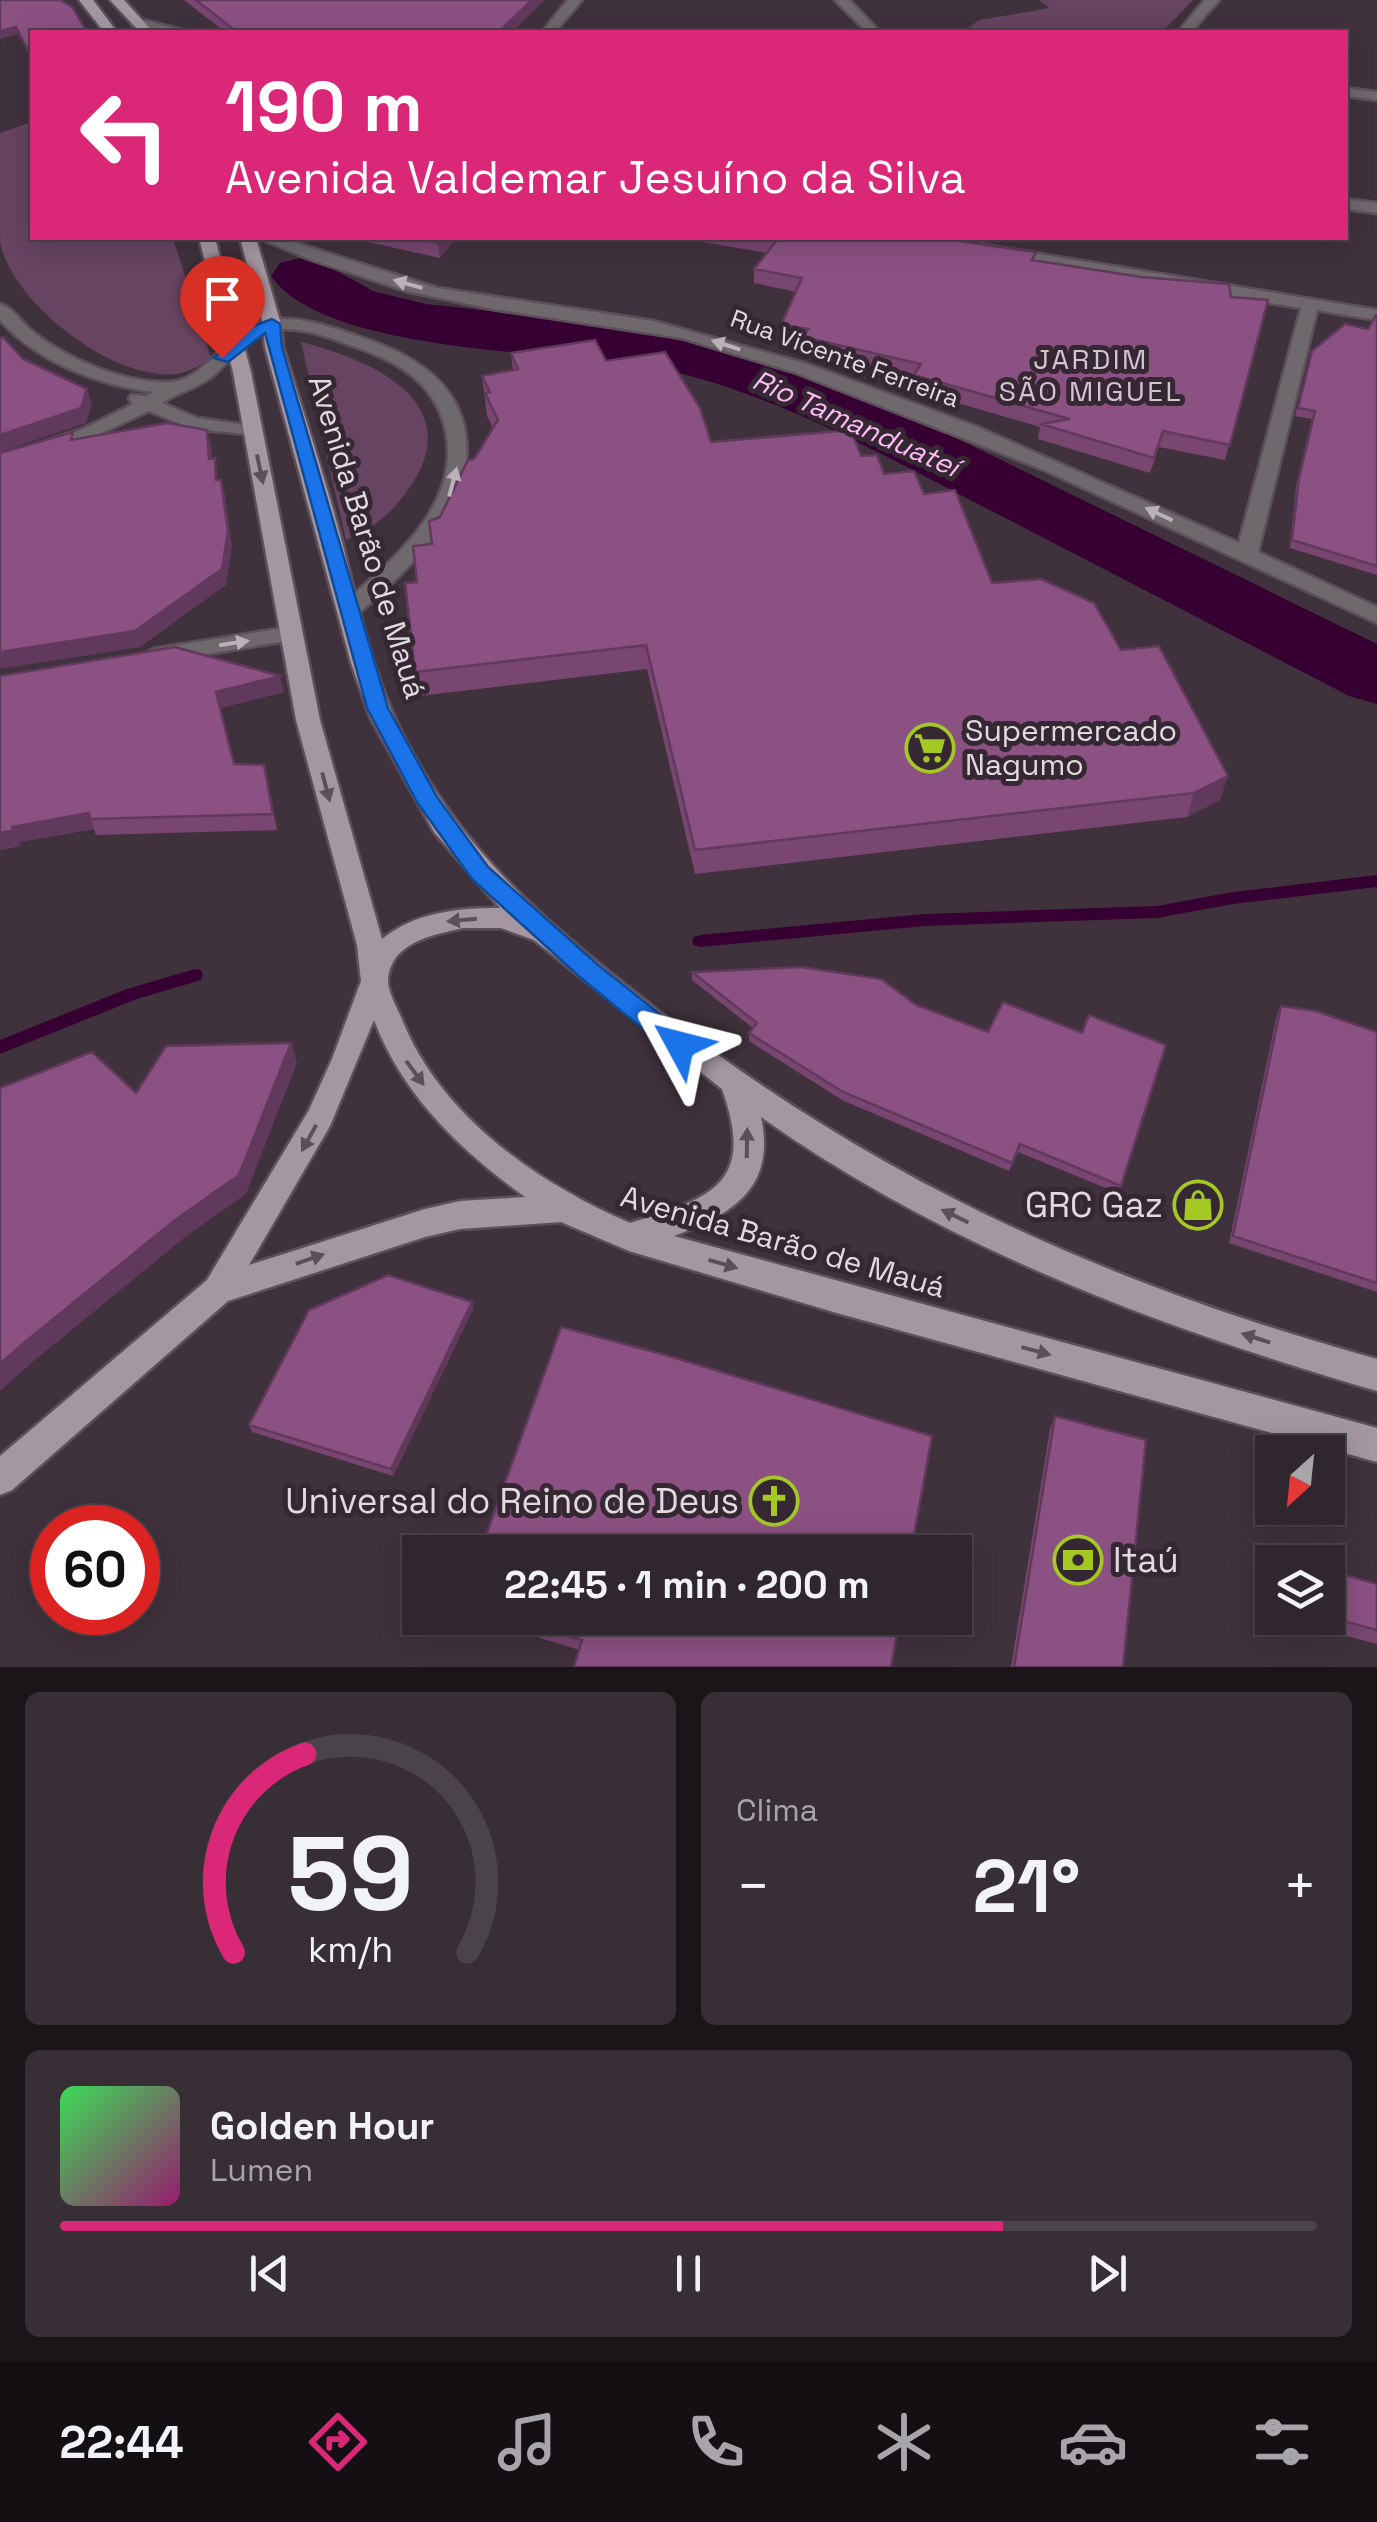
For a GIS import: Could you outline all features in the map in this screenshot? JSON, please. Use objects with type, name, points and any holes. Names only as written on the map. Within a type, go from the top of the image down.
[{"type":"main road","points":[[86,0],[110,30]]},
{"type":"main road","points":[[117,0],[143,28]]},
{"type":"main road","name":"Avenida Barão de Mauá","points":[[208,240],[234,345],[308,720],[370,945],[374,985],[400,1051],[439,1105],[486,1152],[562,1208],[629,1237],[837,1298],[1377,1445]]},
{"type":"main road","name":"Avenida Barão de Mauá","points":[[249,240],[272,324],[274,347],[378,708],[428,802],[480,873],[554,941],[734,1084],[878,1178],[1078,1278],[1185,1316],[1377,1375]]},
{"type":"main road","points":[[0,1478],[218,1290],[320,1117],[386,950],[411,930],[430,923],[504,918],[554,941]]},
{"type":"main road","points":[[629,1237],[712,1209],[737,1188],[747,1169],[748,1114],[734,1084]]},
{"type":"main road","points":[[218,1290],[425,1223],[460,1215],[562,1208]]},
{"type":"street","points":[[550,30],[575,0]]},
{"type":"street","points":[[842,0],[875,30]]},
{"type":"street","points":[[1186,30],[1212,0]]},
{"type":"street","points":[[1348,92],[1377,96]]},
{"type":"street","points":[[1348,204],[1377,208]]},
{"type":"street","name":"Rua Vicente Ferreira","points":[[273,240],[444,294],[720,342],[888,399],[1110,491],[1377,616]]},
{"type":"street","points":[[949,240],[983,250],[1377,315]]},
{"type":"street","points":[[1247,555],[1310,304]]},
{"type":"street","points":[[0,309],[41,345],[110,378],[147,405],[210,428],[251,431]]},
{"type":"street","points":[[0,462],[52,449],[98,431],[172,388],[196,379],[251,332],[272,324],[352,340],[387,353],[421,372],[444,397],[461,446],[452,493],[427,534],[349,610]]},
{"type":"street","points":[[110,378],[172,388]]},
{"type":"street","points":[[135,659],[290,634]]},
{"type":"shaded area","points":[[1039,0],[1193,0],[1164,30],[965,30],[979,20],[1050,8]]},
{"type":"shaded area","points":[[30,123],[30,240],[174,240],[211,358],[185,372],[151,373],[96,351],[44,312],[8,265],[0,242],[0,133]]},
{"type":"shaded area","points":[[301,342],[381,373],[403,389],[419,408],[427,430],[425,457],[410,487],[374,525],[346,540]]},
{"type":"building","points":[[0,0],[61,0],[73,8],[86,30],[30,30],[30,55],[16,27],[0,31]]},
{"type":"building","points":[[196,0],[532,0],[501,30],[234,30]]},
{"type":"building","points":[[777,240],[953,240],[1036,252],[1032,260],[1141,277],[1229,284],[1231,297],[1268,300],[1230,445],[1163,431],[1154,458],[1041,424],[1070,419],[914,375],[921,364],[803,337],[808,329],[781,325],[802,278],[754,269]]},
{"type":"building","points":[[1376,315],[1377,566],[1292,540],[1299,478],[1315,411],[1298,408],[1312,351],[1345,324],[1368,329]]},
{"type":"building","points":[[3,337],[23,359],[87,389],[81,408],[0,435]]},
{"type":"building","points":[[595,340],[606,361],[665,352],[700,408],[711,442],[851,430],[861,456],[877,455],[884,474],[914,471],[924,494],[955,490],[992,583],[1041,579],[1094,603],[1121,650],[1159,646],[1228,776],[1194,793],[695,850],[646,645],[415,672],[405,583],[417,582],[413,546],[432,544],[429,521],[440,517],[468,460],[474,459],[498,420],[482,376],[518,369],[511,353]]},
{"type":"building","points":[[167,423],[207,430],[209,459],[215,458],[216,480],[221,480],[228,531],[222,569],[135,631],[0,652],[0,453],[73,432],[71,440]]},
{"type":"building","points":[[175,647],[280,676],[216,692],[234,764],[264,765],[273,814],[90,819],[89,813],[12,827],[13,830],[0,833],[0,676]]},
{"type":"building","points":[[801,967],[881,979],[916,1005],[988,1032],[1003,1002],[1082,1033],[1089,1015],[1166,1045],[1121,1186],[1020,1144],[1012,1163],[843,1092],[749,1033],[757,1023],[692,972]]},
{"type":"building","points":[[1281,1006],[1316,1011],[1377,1032],[1377,1283],[1233,1236]]},
{"type":"building","points":[[291,1043],[239,1175],[175,1220],[0,1364],[0,1088],[92,1052],[136,1093],[166,1046]]},
{"type":"building","points":[[388,1275],[472,1302],[391,1469],[249,1425],[309,1310]]},
{"type":"building","points":[[561,1327],[932,1436],[914,1535],[486,1535]]},
{"type":"building","name":"Itaú","points":[[1055,1416],[1146,1440],[1123,1667],[1014,1667]]},
{"type":"building","points":[[1345,1575],[1377,1584],[1377,1630],[1345,1622]]},
{"type":"building","points":[[565,1635],[897,1635],[891,1667],[574,1667],[582,1640]]},
{"type":"waterway","name":"Rio Tamanduateí","points":[[301,276],[351,304],[425,323],[651,348],[751,375],[879,426],[1377,677]]},
{"type":"waterway","points":[[700,941],[925,920],[1157,912],[1233,898],[1377,881]]},
{"type":"waterway","points":[[0,1047],[133,994],[195,975]]},
{"type":"place","name":"Supermercado Nagumo","points":[[930,748]]},
{"type":"place","name":"GRC Gaz","points":[[1198,1205]]},
{"type":"place","name":"Universal do Reino de Deus","points":[[774,1501]]},
{"type":"place","name":"Itaú","points":[[1078,1560]]},
{"type":"district","name":"JARDIM SÃO MIGUEL","points":[[1091,375]]},
{"type":"route","points":[[222,358],[251,332],[272,324],[274,347],[378,708],[428,802],[480,873],[589,972],[680,1045]]}]
